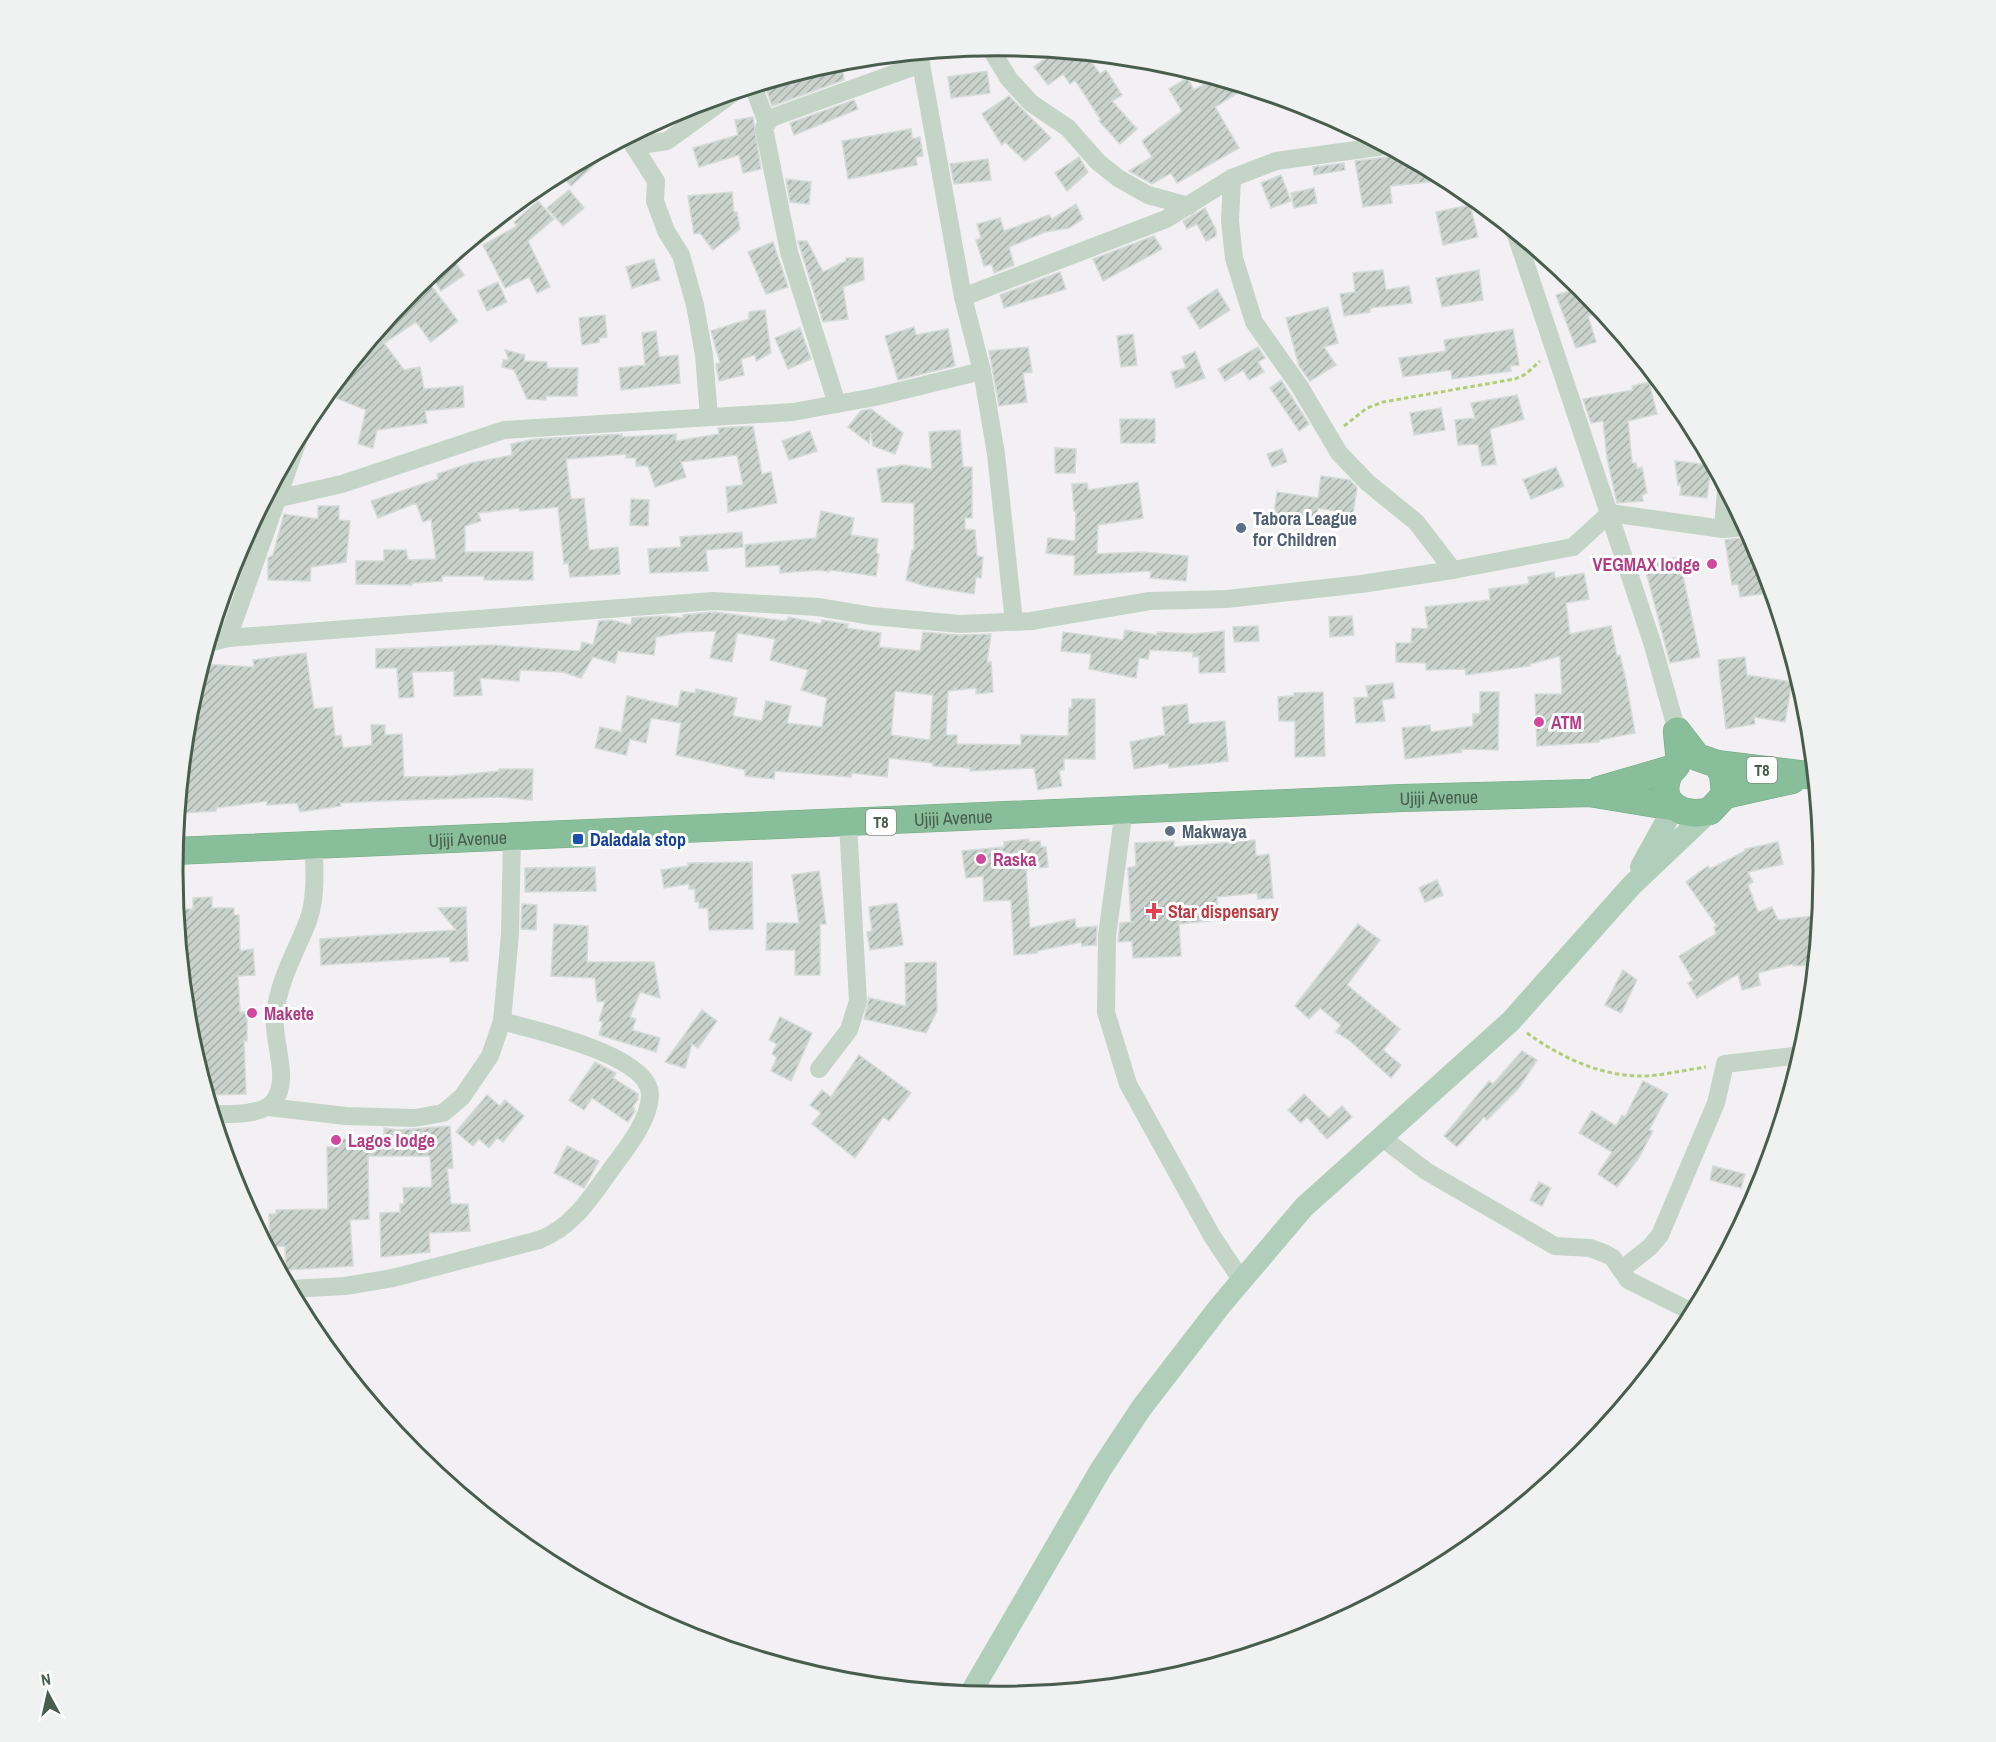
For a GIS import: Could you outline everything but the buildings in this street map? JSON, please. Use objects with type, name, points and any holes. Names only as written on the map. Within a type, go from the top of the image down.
[{"type":"highway","points":[[1677,731],[1698,757],[1717,764],[1724,774],[1718,803],[1688,814],[1674,807],[1667,796],[1666,786],[1671,770],[1677,764],[1677,731]]},
{"type":"highway","name":"T8","points":[[1717,764],[1808,776]]},
{"type":"highway","name":"T8","points":[[1589,793],[1671,770]]},
{"type":"highway","name":"T8","points":[[1718,803],[1808,777]]},
{"type":"highway","name":"T8","points":[[1589,793],[1674,807]]},
{"type":"highway","name":"Ujiji Avenue","points":[[183,851],[848,824],[1402,798],[1589,793]]},
{"type":"main road","points":[[975,1686],[1101,1469],[1142,1407],[1304,1207],[1511,1022],[1632,885],[1718,803]]},
{"type":"main road","points":[[1632,885],[1674,807]]},
{"type":"street","points":[[995,56],[1009,79],[1022,94],[1042,113],[1068,128],[1098,162],[1148,195],[1189,206]]},
{"type":"street","points":[[920,59],[963,297],[982,371],[996,454],[1014,622]]},
{"type":"street","points":[[837,404],[789,252],[764,140],[764,128],[771,118],[916,60]]},
{"type":"street","points":[[756,93],[767,123]]},
{"type":"street","points":[[635,141],[667,141],[713,108]]},
{"type":"street","points":[[632,143],[656,181],[655,201],[666,231],[681,255],[695,305],[704,355],[709,417]]},
{"type":"street","points":[[963,297],[1166,219],[1232,178],[1276,161],[1373,148]]},
{"type":"street","points":[[1232,178],[1230,221],[1234,258],[1254,322],[1300,387],[1332,441],[1354,470],[1416,522],[1453,570]]},
{"type":"street","points":[[1519,244],[1663,676],[1677,731]]},
{"type":"street","points":[[280,498],[342,484],[504,430],[793,412],[982,371]]},
{"type":"street","points":[[228,638],[290,467]]},
{"type":"street","points":[[1723,529],[1725,503]]},
{"type":"street","points":[[1610,513],[1723,529],[1737,528]]},
{"type":"street","points":[[216,641],[228,638],[713,601],[818,607],[872,616],[960,624],[1050,619],[1150,601],[1227,599],[1361,584],[1453,570],[1573,547],[1610,513]]},
{"type":"street","points":[[1124,810],[1107,936],[1106,1012],[1128,1084],[1212,1236],[1242,1281]]},
{"type":"street","points":[[819,1069],[849,1030],[858,1001],[848,824]]},
{"type":"street","points":[[220,1114],[249,1112],[268,1107],[346,1116],[415,1118],[443,1113],[462,1097],[490,1056],[502,1021],[510,934],[512,836]]},
{"type":"street","points":[[268,1107],[278,1092],[281,1072],[275,1038],[276,1004],[314,900],[314,844]]},
{"type":"street","points":[[298,1289],[345,1286],[393,1278],[539,1240],[553,1234],[573,1220],[593,1195],[640,1125],[648,1107],[649,1087],[642,1077],[610,1054],[502,1021]]},
{"type":"street","points":[[1621,1270],[1650,1247],[1660,1235],[1716,1103],[1725,1064],[1792,1056]]},
{"type":"street","points":[[1381,1137],[1426,1171],[1555,1246],[1596,1250],[1613,1258],[1628,1280],[1685,1309]]},
{"type":"path","points":[[1332,441],[1339,431],[1366,408],[1504,382],[1526,374],[1540,362],[1542,319]]},
{"type":"path","points":[[1511,1022],[1544,1045],[1603,1071],[1637,1076],[1725,1064]]},
{"type":"place","name":"Tabora League for Children","points":[[1241,528]]},
{"type":"place","name":"VEGMAX lodge","points":[[1712,564]]},
{"type":"place","name":"ATM","points":[[1539,722]]},
{"type":"place","name":"Makwaya","points":[[1170,831]]},
{"type":"place","name":"Daladala stop","points":[[578,839]]},
{"type":"place","name":"Raska","points":[[981,859]]},
{"type":"place","name":"Star dispensary","points":[[1154,911]]},
{"type":"place","name":"Makete","points":[[252,1013]]},
{"type":"place","name":"Lagos lodge","points":[[336,1140]]}]
